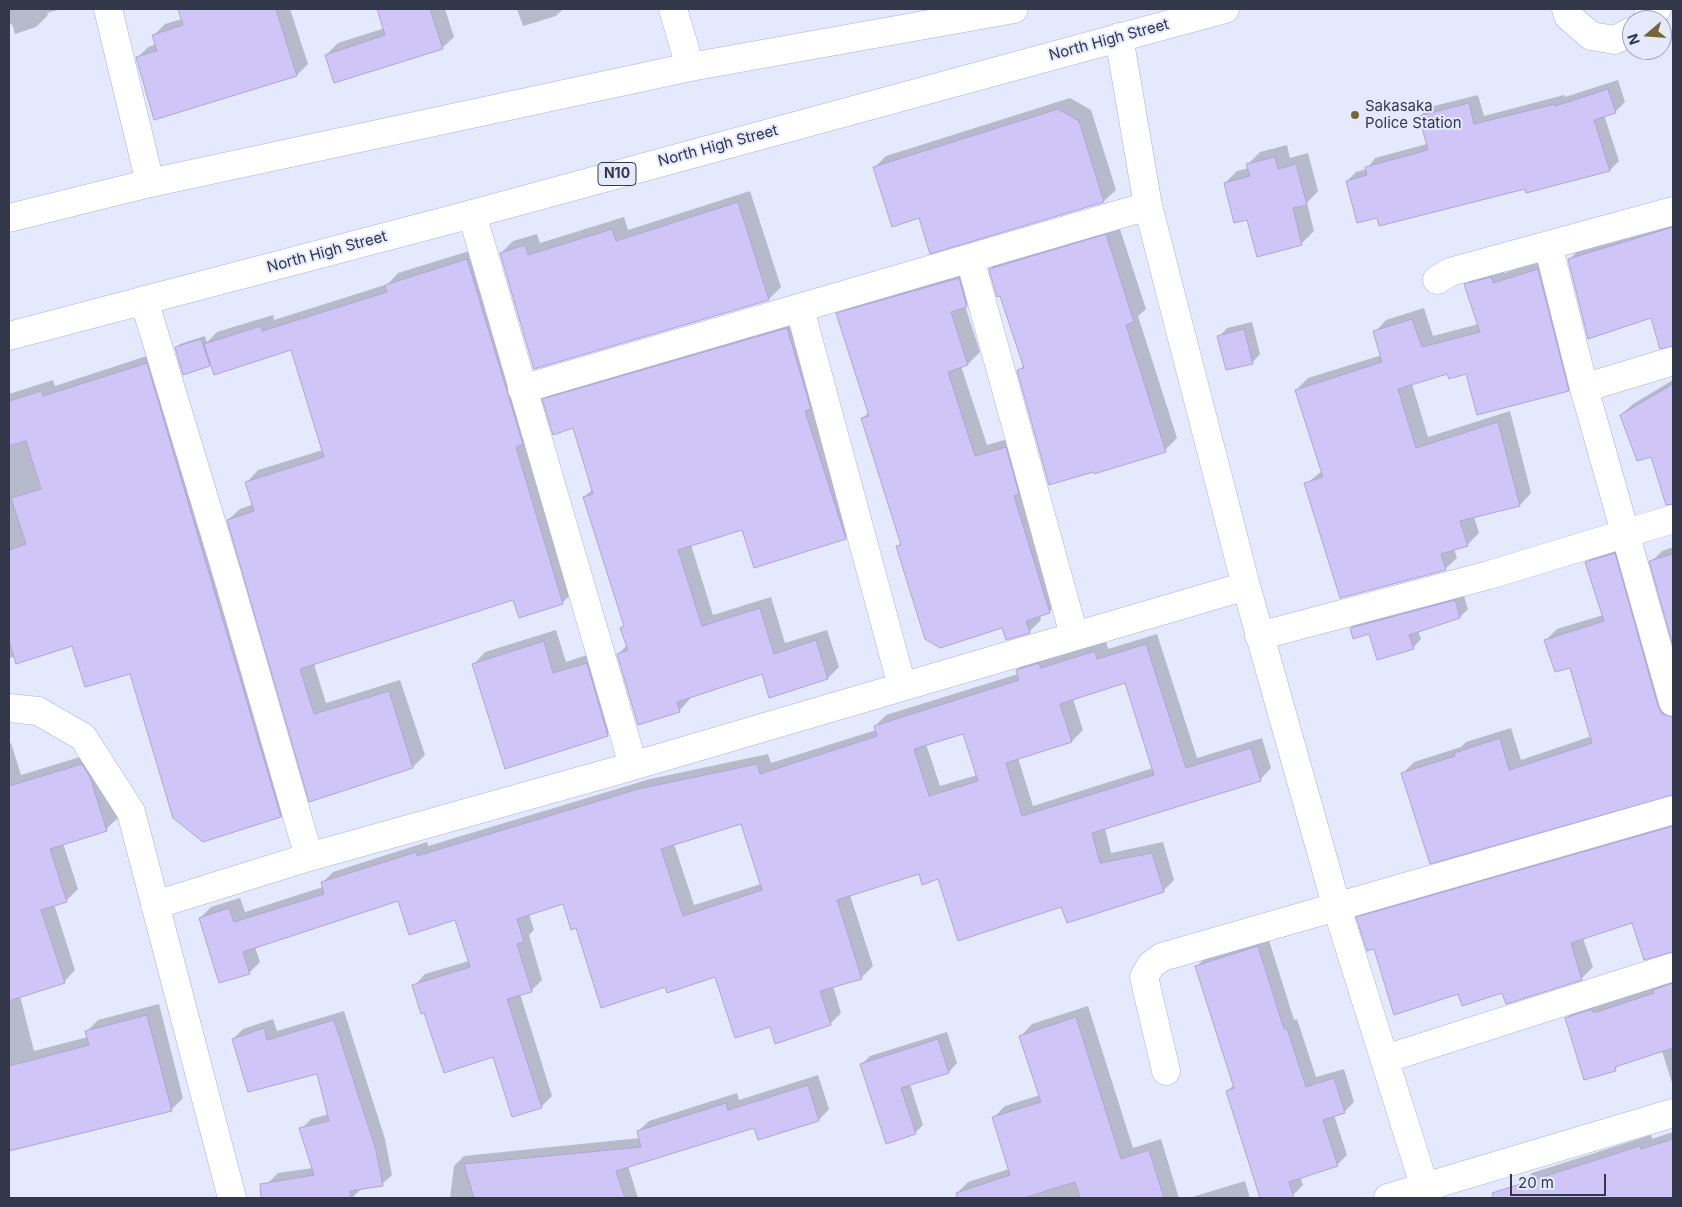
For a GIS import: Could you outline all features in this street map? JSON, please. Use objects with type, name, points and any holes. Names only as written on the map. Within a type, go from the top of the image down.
[{"type":"main road","points":[[108,9],[150,183]]},
{"type":"main road","points":[[673,9],[690,67]]},
{"type":"main road","points":[[9,218],[150,183],[690,67],[1014,9]]},
{"type":"main road","name":"North High Street","points":[[9,336],[472,214],[1119,36],[1225,9]]},
{"type":"main road","points":[[1566,9],[1568,16],[1591,36],[1615,40],[1622,36]]},
{"type":"main road","points":[[1119,36],[1148,206],[1259,636],[1338,908],[1427,1193]]},
{"type":"main road","points":[[522,389],[970,260],[1148,206]]},
{"type":"main road","points":[[1437,280],[1450,272],[1673,211]]},
{"type":"main road","points":[[472,214],[633,765]]},
{"type":"main road","points":[[1548,245],[1584,388],[1626,533],[1669,667],[1673,702]]},
{"type":"main road","points":[[970,260],[1074,635]]},
{"type":"main road","points":[[144,300],[227,574],[309,857]]},
{"type":"main road","points":[[800,309],[902,686]]},
{"type":"main road","points":[[1584,388],[1673,361]]},
{"type":"main road","points":[[1259,636],[1489,575],[1673,519]]},
{"type":"main road","points":[[155,905],[309,857],[633,765],[1246,586]]},
{"type":"main road","points":[[9,708],[38,711],[83,738],[130,812],[232,1198]]},
{"type":"main road","points":[[1166,1071],[1144,977],[1151,965],[1162,957],[1338,908],[1673,810]]},
{"type":"main road","points":[[1385,1059],[1673,967]]},
{"type":"main road","points":[[1388,1198],[1427,1193],[1673,1113]]},
{"type":"building","points":[[178,9],[276,9],[297,76],[154,120],[136,57],[157,51],[152,35],[183,25]]},
{"type":"building","points":[[377,9],[430,9],[443,49],[334,83],[325,55],[385,35]]},
{"type":"building","points":[[1608,89],[1616,113],[1594,120],[1610,171],[1526,193],[1525,189],[1379,226],[1377,218],[1357,223],[1346,181],[1367,175],[1365,167],[1428,150],[1419,116],[1469,103],[1474,124],[1555,104],[1555,106]]},
{"type":"building","points":[[1058,109],[1079,121],[1104,202],[930,254],[919,218],[892,227],[873,167]]},
{"type":"building","points":[[1275,157],[1278,169],[1296,164],[1307,205],[1293,208],[1302,245],[1257,257],[1247,220],[1234,223],[1224,183],[1250,176],[1246,164]]},
{"type":"building","points":[[738,202],[769,300],[534,369],[500,253],[525,245],[528,255],[612,229],[616,241]]},
{"type":"building","points":[[1673,227],[1673,346],[1660,349],[1651,318],[1588,339],[1568,259]]},
{"type":"building","points":[[1106,234],[1134,322],[1126,325],[1166,452],[1094,474],[1093,472],[1049,485],[1017,370],[1024,368],[1000,296],[997,297],[989,269]]},
{"type":"building","points":[[467,259],[523,444],[516,447],[563,604],[519,618],[513,600],[300,669],[314,714],[389,691],[413,768],[309,802],[227,520],[254,511],[245,482],[324,457],[291,350],[214,375],[204,344],[261,326],[262,331],[387,292],[385,285]]},
{"type":"building","points":[[1538,269],[1569,391],[1477,415],[1466,374],[1449,379],[1447,374],[1398,389],[1416,448],[1498,422],[1520,506],[1460,521],[1468,546],[1441,554],[1446,570],[1340,598],[1304,483],[1323,477],[1295,390],[1382,362],[1373,331],[1412,319],[1422,347],[1480,332],[1464,284],[1491,277],[1493,283]]},
{"type":"building","points":[[959,278],[967,307],[951,312],[968,365],[948,372],[975,456],[1006,447],[1019,494],[1014,496],[1050,613],[1026,621],[1030,633],[1006,640],[1002,628],[940,648],[925,639],[896,546],[901,545],[861,418],[869,416],[836,313]]},
{"type":"building","points":[[787,328],[811,409],[805,411],[846,539],[754,568],[742,530],[678,550],[702,626],[760,608],[774,654],[816,640],[828,679],[769,698],[762,674],[677,702],[680,712],[638,725],[617,654],[628,650],[620,628],[624,626],[583,497],[593,494],[573,428],[553,435],[542,399]]},
{"type":"building","points":[[1244,329],[1253,364],[1226,370],[1217,336]]},
{"type":"building","points":[[201,339],[210,366],[183,375],[175,347]]},
{"type":"building","points":[[147,363],[281,817],[203,842],[173,818],[130,674],[85,687],[72,646],[16,664],[9,641],[9,550],[26,544],[11,498],[41,489],[26,441],[9,446],[9,401],[41,391],[43,396]]},
{"type":"building","points":[[1673,384],[1673,504],[1666,505],[1651,457],[1637,461],[1620,415]]},
{"type":"building","points":[[1615,553],[1658,706],[1662,714],[1673,717],[1673,795],[1430,864],[1401,773],[1455,756],[1454,753],[1500,738],[1509,770],[1592,743],[1570,668],[1555,672],[1544,640],[1604,621],[1585,562]]},
{"type":"building","points":[[1673,554],[1673,646],[1649,561]]},
{"type":"building","points":[[1455,600],[1460,618],[1409,635],[1414,649],[1377,660],[1369,634],[1353,639],[1350,628]]},
{"type":"building","points":[[544,641],[553,673],[587,663],[608,736],[505,769],[472,664]]},
{"type":"building","points":[[1146,644],[1186,768],[1251,748],[1261,781],[1092,833],[1100,863],[1152,853],[1164,892],[1067,923],[1061,907],[958,941],[938,879],[922,885],[919,874],[837,900],[862,979],[820,991],[831,1025],[775,1044],[770,1027],[735,1038],[715,977],[667,993],[665,987],[601,1008],[576,928],[571,930],[563,904],[517,919],[524,942],[517,944],[532,992],[507,999],[542,1108],[512,1117],[493,1057],[444,1073],[424,1013],[421,1014],[412,985],[470,967],[455,920],[409,935],[398,901],[243,952],[250,974],[219,983],[199,918],[229,908],[234,922],[324,894],[321,882],[416,852],[417,856],[638,789],[757,764],[760,774],[877,736],[874,726],[1019,680],[1016,670],[1039,663],[1041,668],[1095,651],[1097,659]],"holes":[[[1125,683],[1154,775],[1022,816],[1006,763],[1072,742],[1060,704]],[[963,734],[978,781],[929,796],[914,749]],[[741,824],[762,890],[683,916],[661,849]]]},
{"type":"building","points":[[82,764],[90,777],[107,831],[50,849],[67,902],[41,910],[65,983],[9,1001],[9,786]]},
{"type":"building","points":[[1673,826],[1673,952],[1644,960],[1632,923],[1571,943],[1582,980],[1506,1004],[1502,993],[1462,1006],[1458,994],[1394,1015],[1374,949],[1367,951],[1356,917]]},
{"type":"building","points":[[1258,946],[1284,1029],[1287,1028],[1306,1087],[1334,1078],[1345,1113],[1323,1120],[1338,1166],[1289,1182],[1294,1198],[1260,1198],[1226,1091],[1234,1088],[1195,966]]},
{"type":"building","points":[[1673,983],[1673,1048],[1615,1067],[1616,1071],[1584,1080],[1565,1018],[1592,1009],[1592,1012],[1597,1012],[1654,993],[1653,990]]},
{"type":"building","points":[[147,1015],[172,1111],[9,1151],[9,1066],[89,1045],[85,1031]]},
{"type":"building","points":[[1076,1017],[1121,1159],[1149,1150],[1164,1198],[1080,1198],[1075,1182],[1024,1198],[957,1198],[956,1193],[1010,1175],[992,1117],[1041,1102],[1019,1036]]},
{"type":"building","points":[[334,1020],[376,1150],[383,1186],[350,1191],[351,1198],[261,1198],[260,1184],[314,1175],[299,1128],[329,1121],[317,1074],[248,1092],[232,1039],[264,1028],[267,1040]]},
{"type":"building","points":[[938,1039],[949,1073],[901,1088],[916,1134],[886,1144],[860,1064]]},
{"type":"building","points":[[808,1085],[819,1121],[758,1140],[754,1128],[616,1171],[625,1198],[474,1198],[464,1164],[641,1147],[637,1131],[726,1103],[728,1110]]},
{"type":"building","points":[[1673,1139],[1673,1198],[1493,1198],[1492,1193],[1640,1146],[1641,1149]]},
{"type":"place","name":"Sakasaka Police Station","points":[[1355,115]]}]
